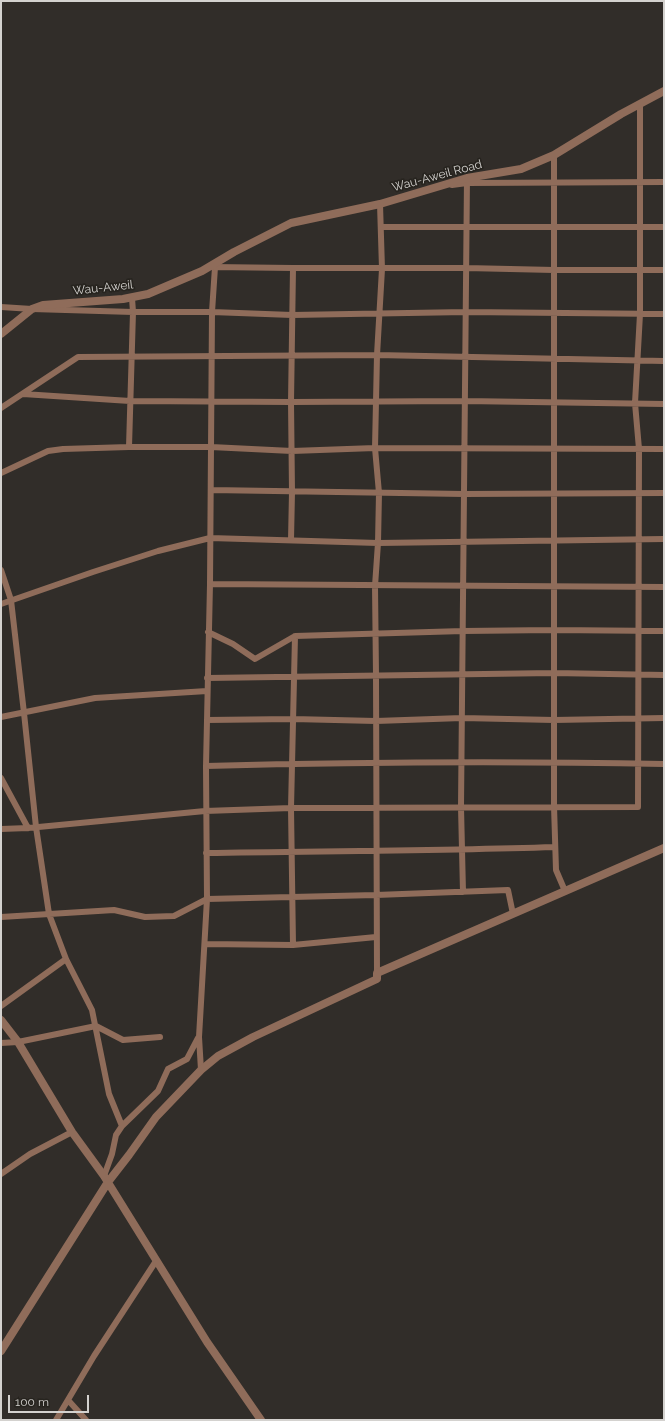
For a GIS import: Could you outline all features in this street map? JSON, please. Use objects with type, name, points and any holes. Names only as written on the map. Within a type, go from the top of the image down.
[{"type":"street","name":"Wau-Aweil Road","points":[[213,267],[234,252],[291,223],[380,204],[434,188],[521,169],[554,155],[621,114],[664,91]]},
{"type":"street","points":[[1,829],[28,828],[205,811],[291,808],[461,806],[638,807],[639,449],[635,403],[640,314],[640,105]]},
{"type":"street","points":[[554,155],[554,806],[556,870],[564,891]]},
{"type":"street","points":[[463,892],[461,850],[461,763],[467,181],[554,183],[664,182]]},
{"type":"street","points":[[1,1351],[106,1179],[129,1155],[156,1117],[202,1070],[218,1056],[253,1037],[377,979],[375,586],[379,493],[375,448],[377,355],[382,269],[380,204]]},
{"type":"street","points":[[381,227],[664,227]]},
{"type":"street","points":[[202,1070],[199,1037],[207,899],[205,811],[210,584],[213,267],[664,270]]},
{"type":"street","name":"Wau-Aweil","points":[[1,334],[32,309],[43,305],[132,298],[148,294],[213,267]]},
{"type":"street","points":[[291,540],[293,268]]},
{"type":"street","points":[[129,447],[133,312],[132,298]]},
{"type":"street","points":[[1,307],[133,312],[212,312],[292,316],[466,312],[664,314]]},
{"type":"street","points":[[1,408],[78,357],[377,355],[664,361]]},
{"type":"street","points":[[23,394],[130,401],[554,401],[664,404]]},
{"type":"street","points":[[1,473],[48,451],[129,447],[211,447],[292,451],[375,448],[664,449]]},
{"type":"street","points":[[211,490],[464,494],[664,493]]},
{"type":"street","points":[[1,604],[150,554],[210,538],[378,543],[664,539]]},
{"type":"street","points":[[1,570],[11,600],[36,827],[49,914],[66,959],[92,1010],[109,1094],[122,1126]]},
{"type":"street","points":[[210,584],[375,586],[554,585],[664,587]]},
{"type":"street","points":[[208,632],[233,644],[255,659],[295,636],[375,635],[463,631],[664,631]]},
{"type":"street","points":[[293,945],[291,808],[295,636]]},
{"type":"street","points":[[207,678],[554,672],[664,674]]},
{"type":"street","points":[[1,717],[24,714],[95,698],[207,691]]},
{"type":"street","points":[[207,720],[293,718],[376,721],[462,718],[554,720],[664,718]]},
{"type":"street","points":[[206,766],[377,763],[664,764]]},
{"type":"street","points":[[1,778],[28,828]]},
{"type":"street","points":[[206,853],[461,850],[555,847]]},
{"type":"street","points":[[376,973],[664,848]]},
{"type":"street","points":[[1,916],[114,910],[145,917],[174,916],[207,899],[508,890],[513,914]]},
{"type":"street","points":[[205,944],[293,945],[376,937]]},
{"type":"street","points":[[1,1006],[66,959]]},
{"type":"street","points":[[1,1020],[18,1042],[72,1132],[106,1179],[156,1261],[260,1420]]},
{"type":"street","points":[[1,1043],[18,1042],[96,1026],[123,1040],[160,1037]]},
{"type":"street","points":[[106,1179],[116,1135],[122,1126],[158,1091],[168,1068],[188,1059],[199,1037]]},
{"type":"street","points":[[1,1174],[30,1154],[72,1132]]},
{"type":"street","points":[[56,1420],[94,1356],[156,1261]]},
{"type":"street","points":[[68,1400],[86,1420]]}]
